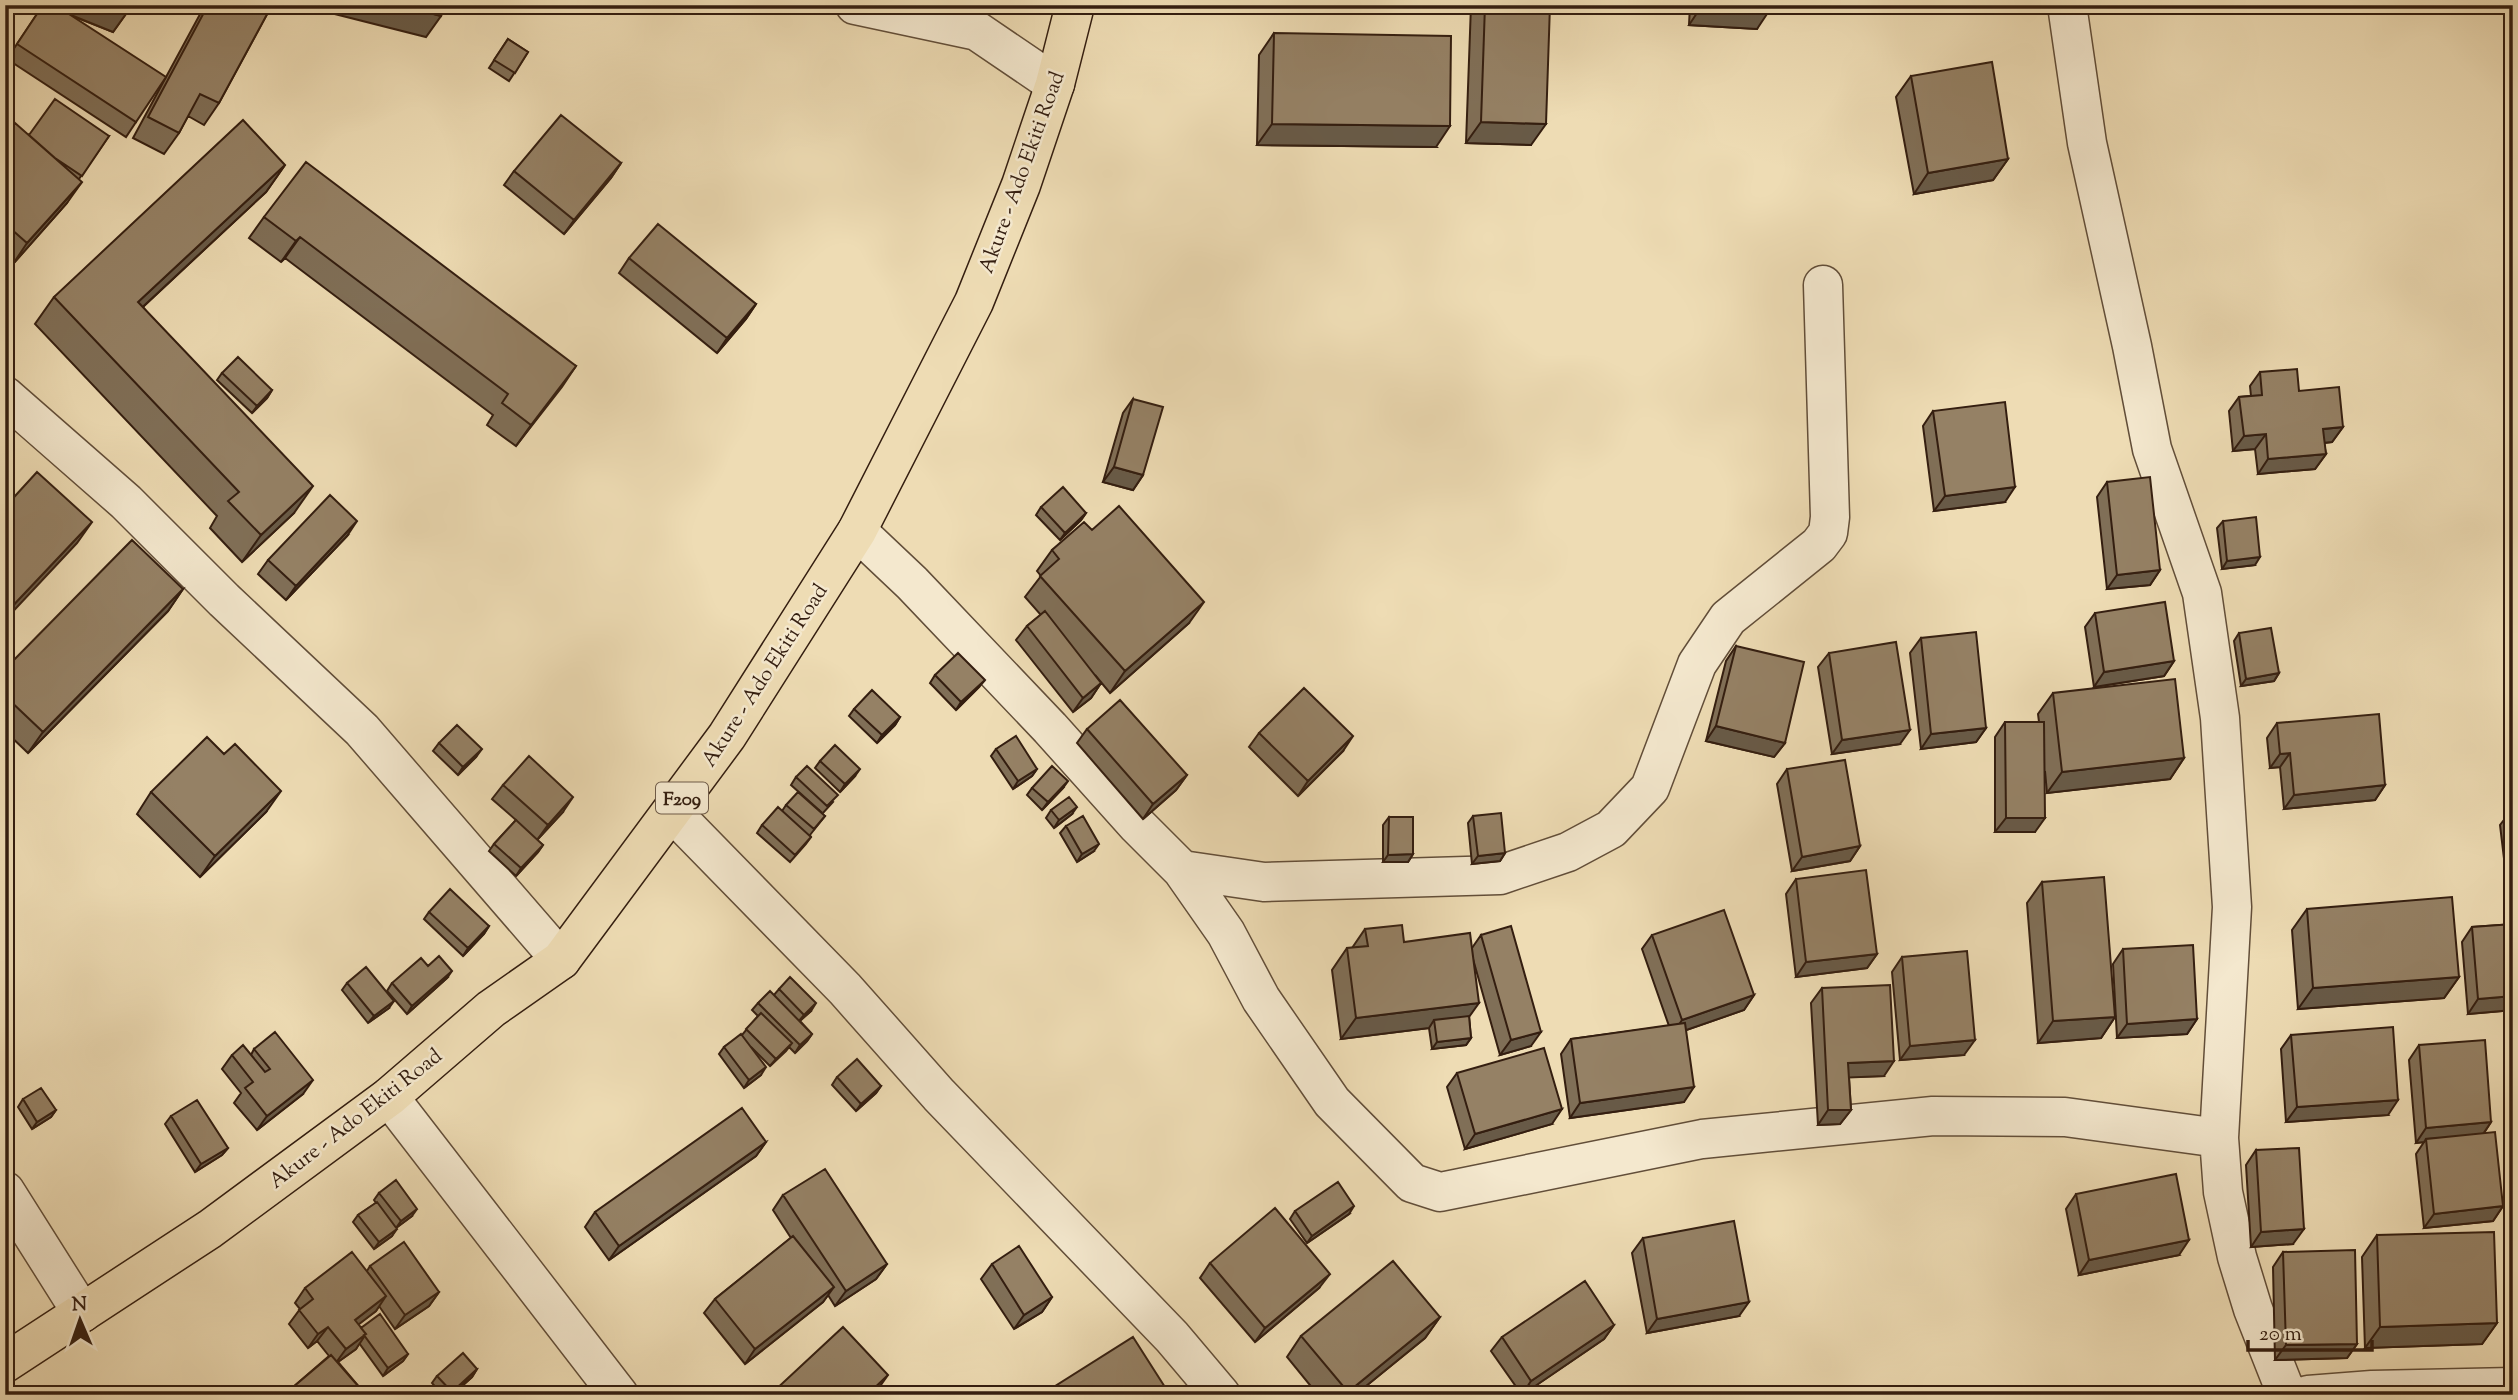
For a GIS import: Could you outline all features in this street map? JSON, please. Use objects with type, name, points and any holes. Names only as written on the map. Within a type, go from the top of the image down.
[{"type":"main road","name":"Akure - Ado Ekiti Road","points":[[5,1363],[210,1229],[389,1097],[491,1009],[561,960],[727,736],[857,531],[974,302],[1021,185],[1055,84],[1075,5]]},
{"type":"street","points":[[855,5],[976,31],[1055,84]]},
{"type":"street","points":[[2067,5],[2087,143],[2152,449],[2202,593],[2220,718],[2232,907],[2219,1138],[2223,1192],[2237,1257],[2253,1309],[2287,1395]]},
{"type":"street","points":[[1182,870],[1265,882],[1500,875],[1568,852],[1611,829],[1650,788],[1697,664],[1728,618],[1819,545],[1828,533],[1830,517],[1823,285]]},
{"type":"street","points":[[9,410],[127,502],[224,600],[362,730],[561,960]]},
{"type":"street","points":[[857,531],[912,583],[1182,870],[1226,933],[1261,999],[1332,1102],[1412,1183],[1440,1192],[1702,1139],[1933,1116],[2065,1117],[2219,1138]]},
{"type":"street","points":[[672,811],[845,989],[939,1095],[1172,1337],[1221,1395]]},
{"type":"street","points":[[389,1097],[620,1395]]},
{"type":"street","points":[[5,1191],[82,1313]]},
{"type":"street","points":[[2308,1395],[2372,1390],[2513,1387]]},
{"type":"building","points":[[43,5],[55,5],[166,77],[136,122],[17,44]]},
{"type":"building","points":[[113,5],[130,5],[128,11]]},
{"type":"building","points":[[208,5],[272,5],[219,103],[200,94],[179,133],[148,117]]},
{"type":"building","points":[[400,5],[444,5],[441,16]]},
{"type":"building","points":[[1485,5],[1550,5],[1546,124],[1481,122]]},
{"type":"building","points":[[1699,5],[1767,5],[1767,14],[1699,10]]},
{"type":"building","points":[[1274,33],[1451,36],[1450,126],[1272,124]]},
{"type":"building","points":[[508,39],[528,52],[515,73],[494,60]]},
{"type":"building","points":[[1992,62],[2008,159],[1928,173],[1911,76]]},
{"type":"building","points":[[55,99],[109,136],[82,176],[55,158],[29,135]]},
{"type":"building","points":[[561,115],[621,163],[574,220],[514,171]]},
{"type":"building","points":[[243,120],[285,165],[138,302],[313,486],[261,535],[228,501],[239,492],[54,297]]},
{"type":"building","points":[[15,123],[82,182],[27,243],[10,228],[5,232],[5,134]]},
{"type":"building","points":[[306,162],[576,366],[531,425],[502,403],[508,394],[300,237],[296,241],[264,217]]},
{"type":"building","points":[[658,224],[756,304],[727,338],[629,258]]},
{"type":"building","points":[[238,357],[272,390],[257,406],[222,373]]},
{"type":"building","points":[[2297,369],[2299,391],[2339,387],[2343,427],[2323,429],[2326,454],[2268,459],[2266,434],[2244,436],[2239,397],[2262,395],[2260,372]]},
{"type":"building","points":[[1133,399],[1163,407],[1143,475],[1114,467]]},
{"type":"building","points":[[2005,402],[2015,487],[1945,496],[1933,411]]},
{"type":"building","points":[[37,472],[92,522],[5,614],[5,507]]},
{"type":"building","points":[[2150,477],[2160,570],[2117,575],[2107,482]]},
{"type":"building","points":[[1063,487],[1086,513],[1065,533],[1041,507]]},
{"type":"building","points":[[330,495],[357,521],[296,586],[268,560]]},
{"type":"building","points":[[1119,506],[1204,602],[1125,671],[1040,576],[1059,559],[1052,550],[1084,522],[1092,530]]},
{"type":"building","points":[[2256,517],[2260,557],[2227,561],[2223,521]]},
{"type":"building","points":[[132,540],[183,589],[43,732],[5,696],[5,669]]},
{"type":"building","points":[[2165,602],[2174,661],[2104,672],[2095,613]]},
{"type":"building","points":[[1045,611],[1101,683],[1083,698],[1027,626]]},
{"type":"building","points":[[2271,628],[2279,673],[2246,679],[2239,633]]},
{"type":"building","points":[[1976,632],[1986,728],[1931,734],[1921,638]]},
{"type":"building","points":[[1896,642],[1910,730],[1842,740],[1829,653]]},
{"type":"building","points":[[1736,646],[1804,662],[1785,743],[1716,726]]},
{"type":"building","points":[[958,653],[985,680],[961,702],[935,675]]},
{"type":"building","points":[[2175,679],[2184,758],[2062,772],[2053,693]]},
{"type":"building","points":[[1304,688],[1353,736],[1308,781],[1259,733]]},
{"type":"building","points":[[872,690],[900,717],[882,735],[854,709]]},
{"type":"building","points":[[1120,700],[1187,775],[1153,804],[1087,729]]},
{"type":"building","points":[[2379,714],[2385,785],[2294,795],[2290,753],[2280,754],[2277,723]]},
{"type":"building","points":[[2005,722],[2044,722],[2045,818],[2006,818]]},
{"type":"building","points":[[457,725],[482,749],[463,767],[439,743]]},
{"type":"building","points":[[1016,736],[1037,769],[1018,781],[996,749]]},
{"type":"building","points":[[207,737],[224,754],[235,744],[281,791],[215,856],[151,792]]},
{"type":"building","points":[[835,745],[860,769],[845,784],[820,761]]},
{"type":"building","points":[[529,756],[573,797],[548,825],[503,785]]},
{"type":"building","points":[[1845,760],[1860,846],[1802,857],[1787,769]]},
{"type":"building","points":[[807,766],[838,795],[827,806],[796,777]]},
{"type":"building","points":[[1052,766],[1068,781],[1048,802],[1032,788]]},
{"type":"building","points":[[798,792],[825,816],[814,829],[786,805]]},
{"type":"building","points":[[1069,797],[1077,807],[1059,820],[1051,810]]},
{"type":"building","points":[[778,807],[811,837],[795,855],[762,825]]},
{"type":"building","points":[[1501,813],[1505,853],[1478,856],[1473,816]]},
{"type":"building","points":[[1083,816],[1099,844],[1082,854],[1066,826]]},
{"type":"building","points":[[1389,817],[1413,817],[1413,854],[1388,855]]},
{"type":"building","points":[[516,820],[543,845],[521,868],[494,844]]},
{"type":"building","points":[[1866,870],[1877,954],[1806,962],[1796,879]]},
{"type":"building","points":[[2104,877],[2115,1017],[2053,1021],[2042,882]]},
{"type":"building","points":[[450,889],[489,926],[468,948],[429,912]]},
{"type":"building","points":[[2452,897],[2459,977],[2313,988],[2307,909]]},
{"type":"building","points":[[1724,910],[1754,995],[1682,1020],[1652,935]]},
{"type":"building","points":[[2513,924],[2513,996],[2478,999],[2472,927]]},
{"type":"building","points":[[1402,925],[1404,942],[1470,933],[1479,1003],[1356,1018],[1347,948],[1368,946],[1365,929]]},
{"type":"building","points":[[1511,926],[1541,1032],[1511,1040],[1481,935]]},
{"type":"building","points":[[2193,945],[2197,1019],[2127,1024],[2123,949]]},
{"type":"building","points":[[1967,951],[1975,1040],[1910,1046],[1902,957]]},
{"type":"building","points":[[439,956],[452,971],[412,1006],[392,983],[421,958],[428,966]]},
{"type":"building","points":[[366,967],[394,1001],[374,1016],[347,983]]},
{"type":"building","points":[[790,977],[816,1003],[804,1015],[779,989]]},
{"type":"building","points":[[1890,985],[1894,1061],[1848,1063],[1851,1110],[1828,1110],[1822,988]]},
{"type":"building","points":[[770,991],[812,1034],[800,1045],[758,1003]]},
{"type":"building","points":[[761,1013],[792,1043],[776,1059],[746,1029]]},
{"type":"building","points":[[1469,1016],[1471,1038],[1437,1042],[1434,1020]]},
{"type":"building","points":[[1685,1023],[1694,1087],[1580,1103],[1571,1039]]},
{"type":"building","points":[[2393,1027],[2398,1100],[2297,1107],[2291,1035]]},
{"type":"building","points":[[275,1032],[313,1080],[267,1116],[245,1088],[253,1082],[232,1055],[243,1045],[265,1072],[270,1069],[254,1049]]},
{"type":"building","points":[[741,1034],[766,1067],[749,1080],[724,1047]]},
{"type":"building","points":[[2485,1040],[2491,1122],[2426,1128],[2419,1045]]},
{"type":"building","points":[[1544,1048],[1562,1109],[1475,1134],[1457,1073]]},
{"type":"building","points":[[857,1059],[881,1086],[861,1104],[837,1077]]},
{"type":"building","points":[[41,1088],[56,1110],[37,1122],[23,1099]]},
{"type":"building","points":[[197,1100],[228,1148],[201,1164],[171,1116]]},
{"type":"building","points":[[742,1108],[766,1142],[619,1246],[595,1212]]},
{"type":"building","points":[[2495,1132],[2503,1206],[2434,1214],[2426,1139]]},
{"type":"building","points":[[2299,1148],[2304,1229],[2261,1232],[2256,1150]]},
{"type":"building","points":[[825,1169],[887,1264],[846,1291],[783,1195]]},
{"type":"building","points":[[2176,1174],[2189,1240],[2089,1260],[2076,1194]]},
{"type":"building","points":[[396,1180],[417,1209],[401,1221],[379,1193]]},
{"type":"building","points":[[1338,1182],[1354,1206],[1312,1236],[1295,1211]]},
{"type":"building","points":[[377,1202],[397,1229],[379,1242],[358,1215]]},
{"type":"building","points":[[1275,1208],[1330,1274],[1265,1328],[1210,1263]]},
{"type":"building","points":[[1734,1221],[1749,1302],[1657,1319],[1643,1238]]},
{"type":"building","points":[[2494,1232],[2497,1323],[2380,1327],[2377,1235]]},
{"type":"building","points":[[793,1236],[834,1287],[755,1349],[715,1299]]},
{"type":"building","points":[[404,1242],[439,1292],[405,1315],[370,1266]]},
{"type":"building","points":[[1019,1246],[1052,1297],[1024,1315],[992,1264]]},
{"type":"building","points":[[2355,1250],[2357,1344],[2286,1345],[2283,1252]]},
{"type":"building","points":[[352,1252],[386,1296],[355,1320],[366,1334],[346,1349],[328,1327],[318,1334],[299,1310],[313,1299],[305,1288]]},
{"type":"building","points":[[1393,1261],[1440,1317],[1348,1392],[1301,1336]]},
{"type":"building","points":[[1585,1281],[1614,1325],[1531,1381],[1502,1337]]},
{"type":"building","points":[[380,1314],[408,1354],[388,1368],[361,1328]]},
{"type":"building","points":[[843,1327],[888,1375],[867,1395],[772,1393]]},
{"type":"building","points":[[1133,1337],[1170,1395],[1041,1395]]},
{"type":"building","points":[[463,1353],[477,1369],[452,1392],[437,1376]]},
{"type":"building","points":[[331,1355],[366,1395],[298,1395],[292,1388]]}]
